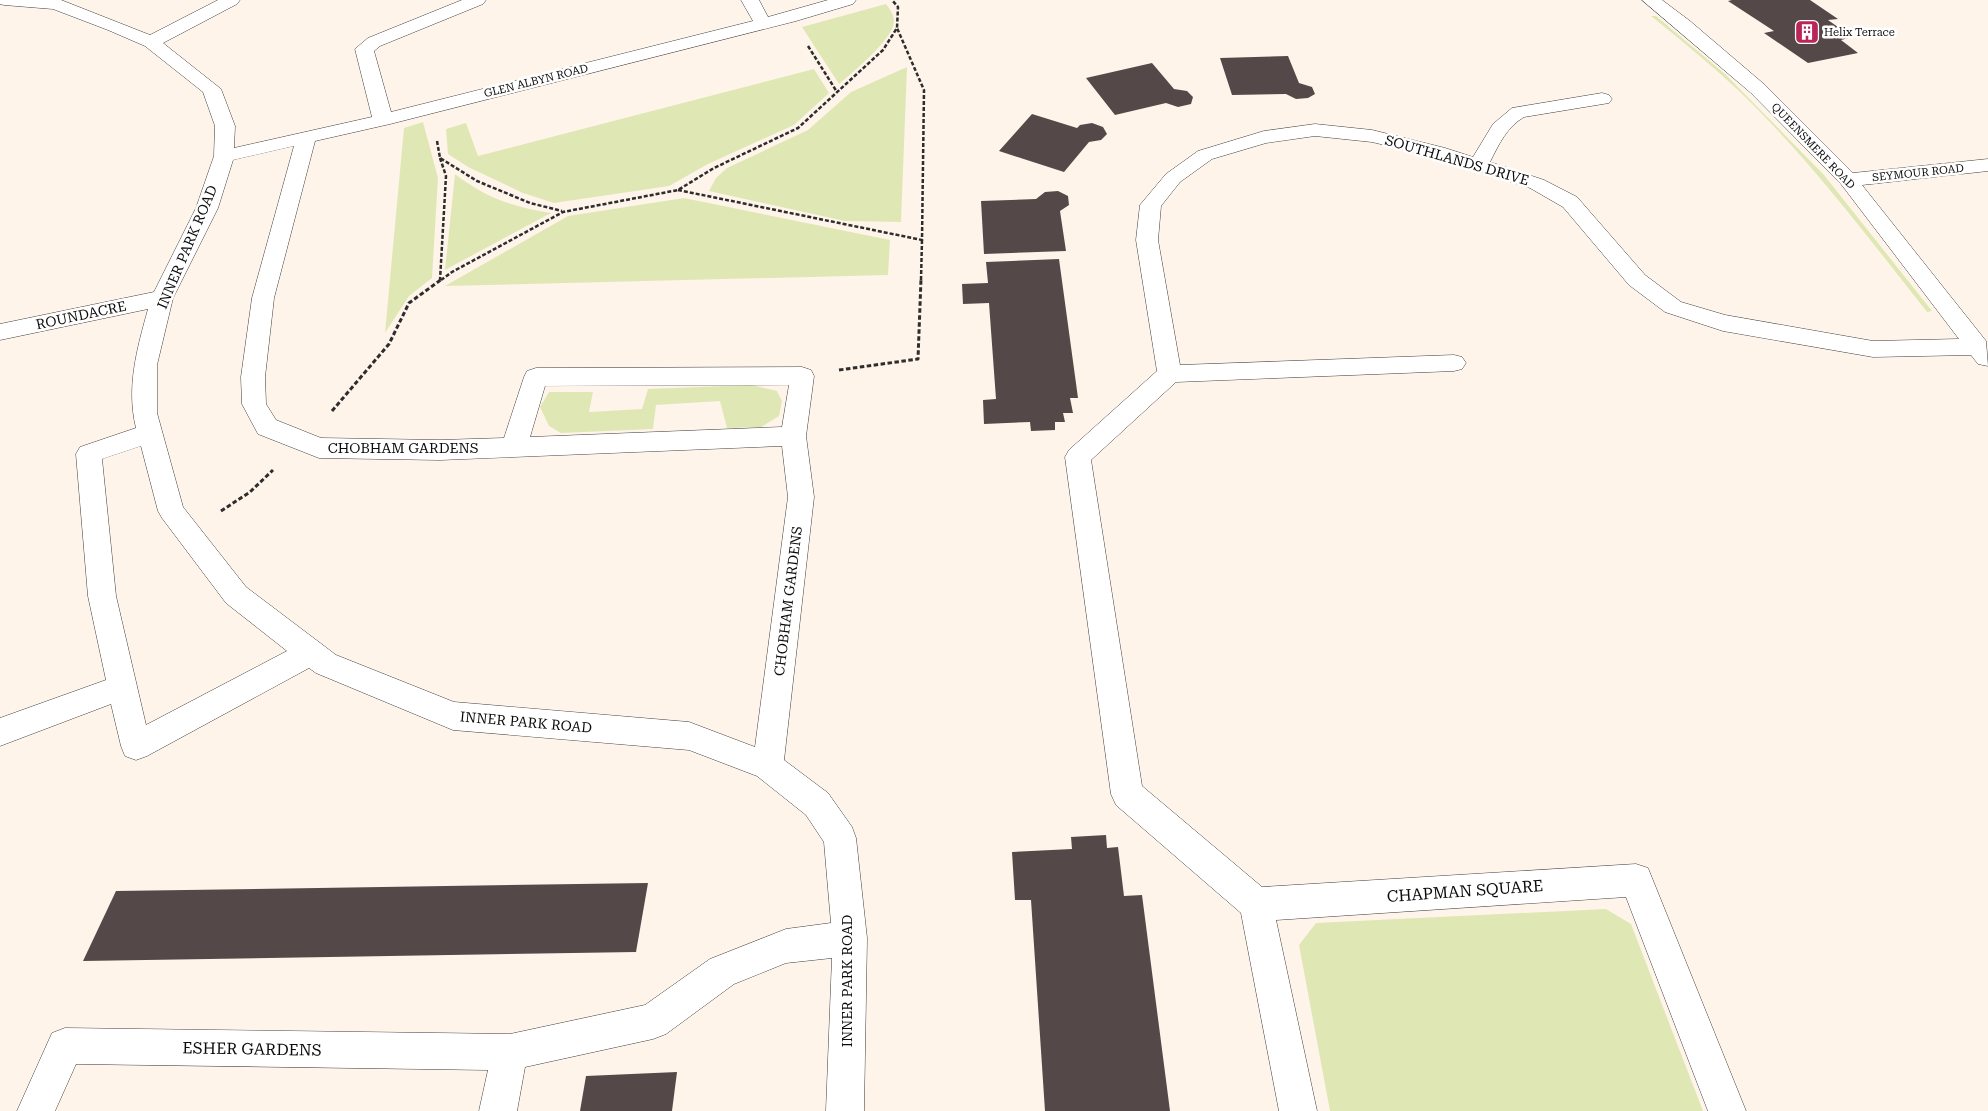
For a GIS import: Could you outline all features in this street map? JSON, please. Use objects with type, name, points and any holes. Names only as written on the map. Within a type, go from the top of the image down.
[{"type":"street","name":"INNER PARK ROAD","points":[[4,0],[56,4],[151,42],[212,89],[225,126],[224,156],[207,208],[162,298],[146,365],[146,413],[171,511],[236,595],[326,664],[453,716],[689,736],[768,766],[817,804],[840,838],[850,938],[845,1111]]},
{"type":"street","points":[[151,42],[231,0]]},
{"type":"street","points":[[383,120],[364,49],[374,42],[477,0]]},
{"type":"street","points":[[750,0],[764,24]]},
{"type":"street","name":"GLEN ALBYN ROAD","points":[[224,156],[431,108],[764,24],[847,0]]},
{"type":"street","name":"QUEENSMERE ROAD","points":[[1651,0],[1684,25],[1758,89],[1848,180],[1983,354]]},
{"type":"street","points":[[1479,165],[1498,130],[1512,115],[1519,112],[1602,99]]},
{"type":"street","name":"SOUTHLANDS DRIVE","points":[[1170,374],[1146,240],[1151,205],[1173,178],[1205,155],[1264,137],[1315,130],[1372,136],[1438,152],[1537,184],[1570,202],[1638,280],[1673,306],[1723,323],[1873,349],[1983,354]]},
{"type":"street","name":"CHOBHAM GARDENS","points":[[307,137],[263,298],[252,377],[254,404],[267,427],[319,448],[440,450],[793,436]]},
{"type":"street","name":"SEYMOUR ROAD","points":[[1848,180],[1988,164]]},
{"type":"street","name":"ROUNDACRE","points":[[0,332],[162,298]]},
{"type":"street","points":[[1298,1111],[1256,904],[1126,794],[1078,457],[1170,374],[1454,363]]},
{"type":"street","points":[[514,447],[536,377],[802,376]]},
{"type":"street","name":"CHOBHAM GARDENS","points":[[768,766],[801,497],[793,436],[802,376]]},
{"type":"street","points":[[151,433],[89,454],[102,596],[136,746],[311,652]]},
{"type":"street","points":[[0,732],[122,687]]},
{"type":"street","name":"CHAPMAN SQUARE","points":[[1256,904],[1636,880],[1727,1111]]},
{"type":"street","name":"ESHER GARDENS","points":[[36,1111],[65,1046],[510,1052],[653,1021],[722,971],[786,946],[850,938]]},
{"type":"street","points":[[498,1111],[510,1052]]},
{"type":"path","points":[[802,376],[918,359],[924,90],[897,28],[898,7],[892,0]]},
{"type":"path","points":[[790,17],[837,92]]},
{"type":"path","points":[[188,533],[250,492],[303,441],[347,395],[389,344],[409,303],[460,267],[562,212],[678,190],[714,168],[798,128],[883,50],[897,28]]},
{"type":"path","points":[[431,108],[440,158],[446,176],[440,281]]},
{"type":"path","points":[[440,158],[476,181],[530,203],[562,212]]},
{"type":"path","points":[[678,190],[922,240]]},
{"type":"green space","points":[[886,4],[894,20],[890,33],[869,57],[839,84],[802,27]]},
{"type":"green space","points":[[1651,16],[1656,16],[1725,74],[1824,175],[1932,311],[1927,312],[1789,142],[1738,90]]},
{"type":"green space","points":[[907,67],[901,222],[845,221],[709,191],[716,178],[727,168],[808,130],[851,92]]},
{"type":"green space","points":[[814,69],[829,93],[794,125],[708,164],[669,186],[554,203],[523,193],[468,167],[448,154],[446,129],[466,123],[478,156]]},
{"type":"green space","points":[[423,122],[438,178],[432,278],[409,296],[385,333],[404,128]]},
{"type":"green space","points":[[455,174],[500,200],[524,208],[551,213],[445,270]]},
{"type":"green space","points":[[684,198],[890,240],[888,275],[445,286],[568,216]]},
{"type":"green space","points":[[752,385],[777,391],[782,401],[779,416],[761,427],[727,428],[720,401],[656,405],[653,429],[561,433],[549,426],[540,407],[549,392],[593,392],[589,412],[642,409],[648,389]]},
{"type":"green space","points":[[1606,909],[1631,924],[1703,1111],[1330,1111],[1299,945],[1316,923]]},
{"type":"building","name":"Helix Terrace","points":[[1810,0],[1838,19],[1828,20],[1852,37],[1841,40],[1858,53],[1808,63],[1764,33],[1774,31],[1728,1]]},
{"type":"building","points":[[1288,56],[1299,83],[1312,87],[1315,94],[1308,98],[1296,99],[1286,94],[1232,95],[1220,58]]},
{"type":"building","points":[[1152,63],[1174,89],[1187,91],[1193,97],[1191,104],[1178,107],[1166,103],[1115,115],[1086,78]]},
{"type":"building","points":[[1032,114],[1077,128],[1080,125],[1092,123],[1103,127],[1107,134],[1101,140],[1089,142],[1064,172],[999,151]]},
{"type":"building","points":[[1058,191],[1068,196],[1069,205],[1060,211],[1066,251],[984,254],[981,201],[1036,199],[1045,192]]},
{"type":"building","points":[[1059,259],[1078,398],[1070,398],[1073,413],[1063,413],[1065,422],[1055,422],[1055,430],[1031,431],[1030,422],[984,424],[983,400],[996,399],[989,303],[963,304],[962,284],[988,283],[986,262]]},
{"type":"building","points":[[1106,835],[1107,848],[1118,847],[1124,896],[1142,895],[1170,1111],[1045,1111],[1031,900],[1015,900],[1012,852],[1072,849],[1071,837]]},
{"type":"building","points":[[648,883],[636,952],[83,961],[116,891]]},
{"type":"building","points":[[677,1072],[672,1111],[580,1111],[586,1076]]},
{"type":"place","name":"Helix Terrace","points":[[1807,32]]}]
